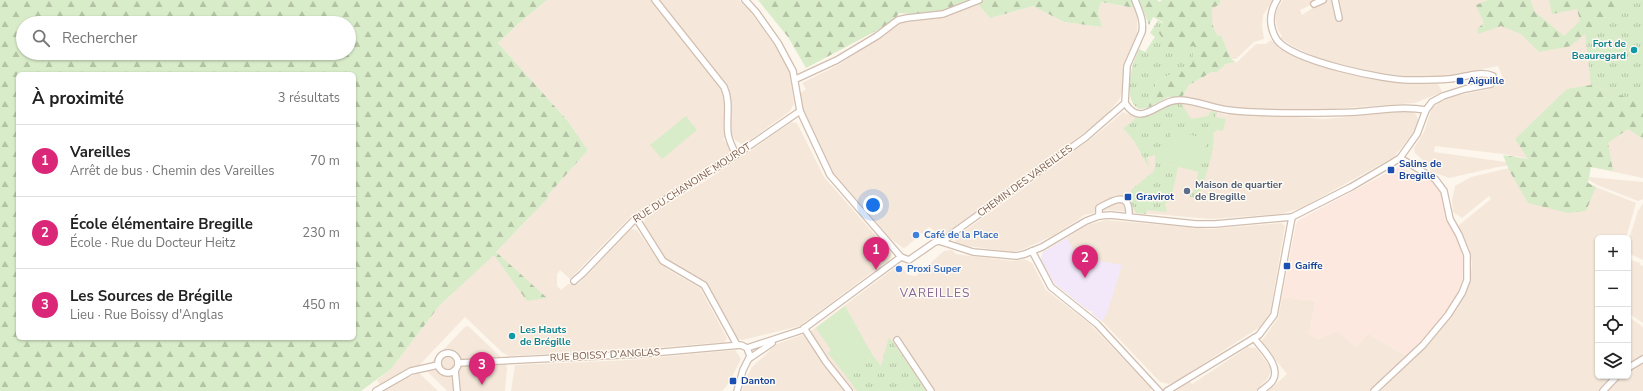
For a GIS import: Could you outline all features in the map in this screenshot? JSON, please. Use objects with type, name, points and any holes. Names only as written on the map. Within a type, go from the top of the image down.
[{"type":"street","points":[[655,0],[728,94],[727,120],[729,135],[736,155]]},
{"type":"street","points":[[745,0],[756,12],[778,43],[793,71],[796,79],[796,94],[800,111],[830,176],[901,257]]},
{"type":"street","points":[[796,79],[837,60],[870,40],[898,20],[943,14],[979,0]]},
{"type":"street","points":[[1135,0],[1143,26],[1142,32],[1127,66],[1125,103],[1128,108],[1134,112],[1143,114],[1170,100],[1181,100],[1229,110],[1252,112],[1338,113],[1412,107],[1426,110]]},
{"type":"street","points":[[943,242],[963,250],[1002,256],[1016,256],[1032,251],[1086,221],[1099,216],[1129,216],[1196,224],[1215,224],[1292,217],[1400,158],[1421,128],[1426,110],[1432,102],[1443,96],[1465,89],[1491,84],[1494,79],[1493,76],[1487,73],[1449,79],[1410,80],[1365,74],[1322,62],[1288,49],[1278,40],[1272,28],[1271,16],[1277,0]]},
{"type":"street","points":[[1314,4],[1324,0]]},
{"type":"street","points":[[1335,0],[1339,18]]},
{"type":"street","name":"CHEMIN DES VAREILLES","points":[[748,349],[804,328],[901,257],[909,260],[935,242],[943,242],[957,230],[1086,137],[1125,103]]},
{"type":"street","name":"RUE DU CHANOINE MOUROT","points":[[574,281],[636,218],[736,155],[800,111]]},
{"type":"street","points":[[1374,391],[1422,345],[1448,315],[1462,293],[1467,280],[1467,255],[1459,235],[1450,219],[1444,191],[1435,179],[1400,158]]},
{"type":"street","points":[[1099,216],[1099,208],[1115,199],[1120,198],[1124,199],[1126,203],[1129,216]]},
{"type":"street","points":[[1167,391],[1259,335],[1274,315],[1292,217]]},
{"type":"street","points":[[636,218],[663,261],[704,285],[737,345]]},
{"type":"street","points":[[1032,251],[1051,287],[1097,324],[1159,391]]},
{"type":"street","points":[[804,328],[826,362],[849,391]]},
{"type":"street","name":"CHEMIN DES VAREILLES","points":[[750,358],[766,346],[783,337]]},
{"type":"street","points":[[1254,338],[1275,367],[1276,373],[1273,380],[1261,391]]},
{"type":"street","points":[[897,340],[931,391]]},
{"type":"street","name":"RUE BOISSY D'ANGLAS","points":[[458,363],[641,354],[737,345],[748,349]]},
{"type":"street","points":[[737,391],[743,370],[750,358],[748,349]]},
{"type":"street","points":[[455,370],[446,373],[440,370],[438,365],[440,357],[448,353],[454,356],[458,363],[455,370],[457,391]]},
{"type":"street","points":[[1631,366],[1643,359]]},
{"type":"street","points":[[376,391],[411,371],[438,365]]},
{"type":"street","points":[[1603,391],[1614,379]]},
{"type":"shaded area","points":[[547,0],[651,0],[723,90],[725,101],[726,136],[723,139],[733,152],[715,165],[632,215],[570,279],[560,270],[557,274],[557,286],[561,290],[568,284],[572,284],[576,281],[578,284],[631,229],[637,230],[659,261],[667,269],[700,288],[727,338],[725,342],[654,348],[509,356],[503,353],[465,317],[413,372],[382,388],[377,380],[391,369],[440,305],[494,254],[527,300],[496,252],[549,197],[548,195],[588,150],[567,120],[498,43]]},
{"type":"shaded area","points":[[659,0],[739,0],[751,13],[774,44],[789,71],[794,104],[789,112],[743,145],[735,140],[731,133],[731,100],[729,90]]},
{"type":"shaded area","points":[[1221,0],[1273,0],[1263,15],[1262,26],[1264,39],[1254,42],[1236,59],[1231,59],[1221,35],[1218,36],[1211,22],[1212,8],[1219,5]]},
{"type":"shaded area","points":[[1283,0],[1321,0],[1300,10],[1302,15],[1327,0],[1643,0],[1643,178],[1591,167],[1567,166],[1503,154],[1435,146],[1434,152],[1520,164],[1498,167],[1449,178],[1432,172],[1426,163],[1415,153],[1414,148],[1424,132],[1432,108],[1440,102],[1455,96],[1489,89],[1504,81],[1498,66],[1450,76],[1410,77],[1367,71],[1323,60],[1294,47],[1280,38],[1282,36],[1278,30],[1275,18],[1277,10]]},
{"type":"shaded area","points":[[1101,2],[1135,8],[1137,17],[1137,34],[1125,62],[1122,93],[1119,100],[1106,115],[1088,130],[942,236],[929,227],[903,248],[891,239],[833,173],[802,108],[799,94],[806,89],[802,83],[840,64],[901,23],[945,16],[978,4],[991,19],[1033,6],[1064,22],[1102,27],[1098,12]]},
{"type":"shaded area","points":[[1271,40],[1287,52],[1322,67],[1324,66],[1339,70],[1339,72],[1369,78],[1405,83],[1438,83],[1442,92],[1415,103],[1315,110],[1243,109],[1224,107],[1182,97],[1189,85],[1212,72],[1217,72],[1226,64],[1237,62],[1256,44],[1266,44]]},
{"type":"shaded area","points":[[1179,102],[1227,115],[1228,112],[1324,119],[1411,111],[1416,114],[1418,119],[1416,129],[1394,157],[1301,208],[1280,214],[1210,219],[1108,210],[1084,215],[1054,235],[1024,249],[1013,252],[960,245],[955,242],[956,237],[1097,134],[1123,112],[1136,117],[1143,117],[1157,109]]},
{"type":"shaded area","points":[[792,122],[797,123],[824,177],[891,253],[891,258],[800,326],[743,340],[738,339],[706,281],[665,258],[644,223],[645,218],[713,176]]},
{"type":"shaded area","points":[[1398,167],[1425,177],[1434,183],[1441,192],[1446,217],[1460,245],[1463,257],[1463,277],[1458,292],[1450,306],[1432,330],[1406,356],[1368,333],[1356,348],[1338,331],[1318,339],[1309,334],[1316,301],[1282,297],[1296,224],[1299,220]]},
{"type":"shaded area","points":[[1509,168],[1573,175],[1596,187],[1636,203],[1627,235],[1595,235],[1595,379],[1611,379],[1599,391],[1380,391],[1426,347],[1455,312],[1465,294],[1470,281],[1472,264],[1469,248],[1458,226],[1491,199],[1489,196],[1462,218],[1453,212],[1452,200],[1455,186],[1471,177]]},
{"type":"shaded area","points":[[1589,177],[1643,182],[1643,199],[1638,201],[1597,185],[1589,180]]},
{"type":"shaded area","points":[[1643,203],[1643,260],[1631,254],[1630,235],[1638,211]]},
{"type":"shaded area","points":[[1106,220],[1211,229],[1282,223],[1285,226],[1270,313],[1260,327],[1181,378],[1169,384],[1160,382],[1102,321],[1092,314],[1093,312],[1090,310],[1089,311],[1055,284],[1041,260],[1043,252],[1088,225]]},
{"type":"shaded area","points":[[1067,238],[1076,255],[1082,256],[1082,258],[1122,265],[1107,313],[1102,321],[1092,314],[1093,312],[1090,310],[1089,311],[1055,284],[1041,260],[1043,252]]},
{"type":"shaded area","points":[[952,250],[956,254],[962,255],[1013,261],[1024,259],[1032,263],[1046,290],[1090,324],[1151,388],[1151,391],[742,391],[745,380],[752,367],[777,344],[808,333],[897,266],[902,267],[908,275],[916,276],[944,251]]},
{"type":"shaded area","points":[[1631,260],[1640,263],[1640,265],[1643,266],[1643,323],[1631,315]]},
{"type":"shaded area","points":[[1282,297],[1316,301],[1309,334],[1318,339],[1338,330],[1356,348],[1368,333],[1406,356],[1369,391],[1268,391],[1287,374],[1261,342],[1278,318]]},
{"type":"shaded area","points":[[1631,318],[1643,327],[1643,355],[1631,362]]},
{"type":"shaded area","points":[[468,326],[505,361],[507,369],[505,391],[447,391],[426,370],[427,367],[465,327]]},
{"type":"shaded area","points":[[1248,347],[1256,348],[1270,367],[1268,378],[1256,391],[1174,391],[1189,381],[1192,384]]},
{"type":"shaded area","points":[[735,350],[741,359],[729,383],[722,391],[511,391],[515,365],[630,360]]},
{"type":"shaded area","points":[[1643,362],[1643,391],[1606,391],[1612,383],[1618,379],[1631,379],[1631,370]]},
{"type":"shaded area","points":[[419,373],[438,391],[383,391],[407,378]]},
{"type":"green space","points":[[0,0],[547,0],[498,43],[567,120],[588,150],[548,195],[549,197],[496,252],[547,298],[527,301],[494,255],[440,305],[391,369],[361,391],[0,391]]},
{"type":"green space","points":[[758,0],[978,0],[950,10],[922,15],[899,13],[893,22],[806,68],[788,37]]},
{"type":"green space","points":[[984,0],[1131,0],[1135,8],[1101,2],[1098,12],[1102,27],[1064,22],[1033,6],[991,19],[978,4]]},
{"type":"green space","points":[[1139,0],[1157,0],[1159,2],[1162,0],[1221,0],[1219,5],[1212,8],[1213,26],[1218,36],[1221,35],[1231,59],[1236,62],[1226,64],[1217,72],[1212,72],[1189,85],[1182,97],[1168,97],[1148,108],[1157,81],[1192,64],[1194,46],[1170,49],[1158,32],[1163,22],[1153,17],[1149,25]]},
{"type":"green space","points":[[1488,0],[1530,0],[1535,12],[1564,36],[1580,21],[1577,9],[1552,14],[1549,0],[1624,0],[1571,46],[1539,52],[1521,34],[1501,26],[1478,34],[1477,29],[1484,23],[1476,5]]},
{"type":"green space","points":[[1624,0],[1643,0],[1643,103],[1591,85],[1585,33]]},
{"type":"green space","points":[[1158,20],[1194,45],[1193,64],[1157,81],[1148,108],[1139,109],[1130,97],[1129,89],[1131,72],[1139,49],[1145,52],[1155,37],[1150,33]]},
{"type":"green space","points":[[1591,85],[1643,103],[1643,139],[1628,129],[1608,143],[1613,171],[1591,167],[1588,183],[1596,187],[1586,211],[1568,213],[1528,203],[1509,170],[1503,155],[1528,159],[1515,139],[1567,89]]},
{"type":"green space","points":[[1176,102],[1181,103],[1191,119],[1208,116],[1211,111],[1217,112],[1215,117],[1226,119],[1223,131],[1217,130],[1213,133],[1214,139],[1211,156],[1198,199],[1190,197],[1191,193],[1193,193],[1207,139],[1163,163],[1178,167],[1173,190],[1174,197],[1165,204],[1167,212],[1147,210],[1146,214],[1136,213],[1130,201],[1131,190],[1153,172],[1155,168],[1155,155],[1147,157],[1149,168],[1135,142],[1123,128],[1131,123],[1136,117],[1147,115]]},
{"type":"green space","points":[[686,116],[697,130],[662,159],[650,145]]},
{"type":"green space","points":[[1172,130],[1207,139],[1199,172],[1163,163]]},
{"type":"green space","points":[[845,306],[873,356],[846,376],[828,353],[831,350],[816,328]]},
{"type":"green space","points":[[889,337],[927,391],[857,391],[846,376],[873,356],[881,366]]},
{"type":"place","name":"Fort de Beauregard","points":[[1634,50]]},
{"type":"place","name":"Aiguille","points":[[1460,81]]},
{"type":"place","name":"Salins de Bregille","points":[[1391,170]]},
{"type":"place","name":"Maison de quartier de Bregille","points":[[1187,191]]},
{"type":"place","name":"Gravirot","points":[[1128,197]]},
{"type":"place","name":"Café de la Place","points":[[916,235]]},
{"type":"place","name":"Gaiffe","points":[[1287,266]]},
{"type":"place","name":"Proxi Super","points":[[899,269]]},
{"type":"place","name":"Vareilles","points":[[876,270]]},
{"type":"place","name":"École élémentaire Bregille","points":[[1085,278]]},
{"type":"place","name":"Les Hauts de Brégille","points":[[512,336]]},
{"type":"place","name":"Danton","points":[[733,381]]},
{"type":"place","name":"Les Sources de Brégille","points":[[482,385]]},
{"type":"district","name":"VAREILLES","points":[[935,293]]}]
